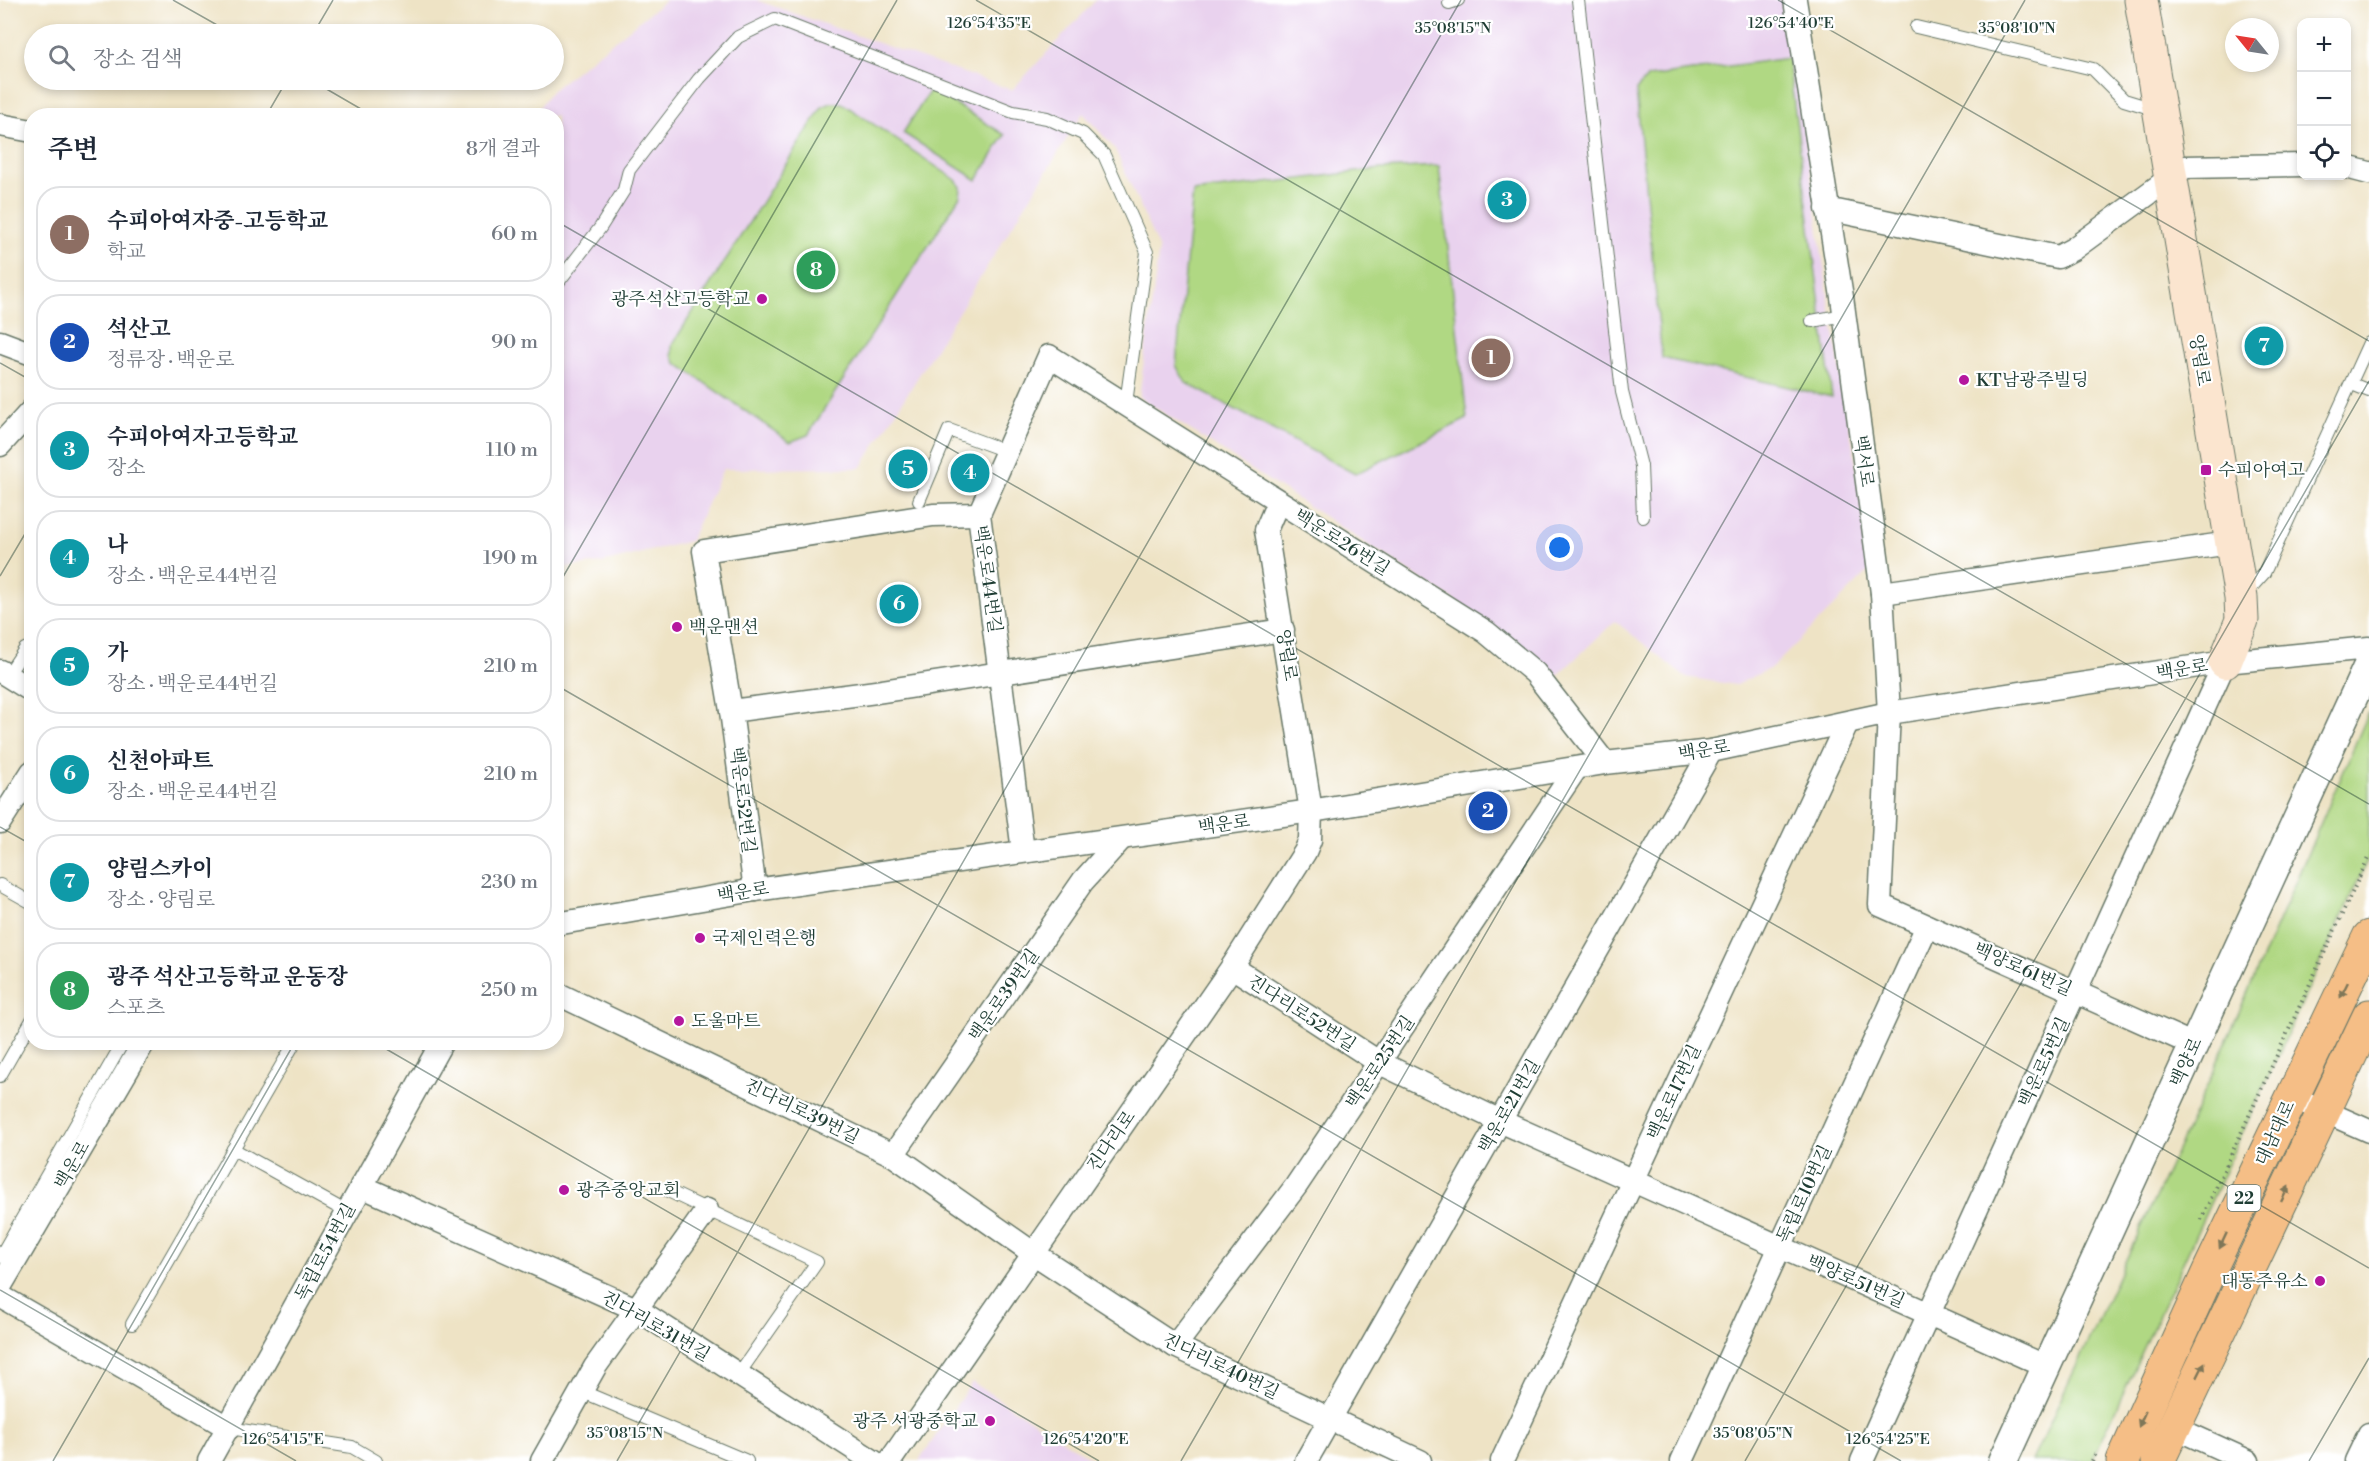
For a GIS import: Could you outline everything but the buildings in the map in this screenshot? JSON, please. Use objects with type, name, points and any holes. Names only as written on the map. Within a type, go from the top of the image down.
[{"type":"main road","name":"양림로","points":[[2140,0],[2241,598],[2242,620],[2225,662]]},
{"type":"main road","name":"대남대로","points":[[2110,1456],[2292,1097],[2369,937]]},
{"type":"main road","name":"대남대로","points":[[2158,1461],[2369,1016]]},
{"type":"street","name":"백서로","points":[[1795,0],[1844,315],[1882,593],[1889,713]]},
{"type":"street","points":[[0,125],[24,130]]},
{"type":"street","points":[[1827,209],[2058,257],[2073,249],[2185,167],[2297,165]]},
{"type":"street","points":[[2351,169],[2369,174]]},
{"type":"street","points":[[0,342],[24,351]]},
{"type":"street","name":"백운로26번길","points":[[1049,356],[1486,632],[1535,673],[1605,763]]},
{"type":"street","name":"백운로44번길","points":[[1023,851],[1002,673],[979,514],[1049,356]]},
{"type":"street","points":[[0,445],[24,419]]},
{"type":"street","name":"양림로","points":[[1278,502],[1266,530],[1311,811]]},
{"type":"street","name":"백운로52번길","points":[[755,890],[731,711],[704,551],[933,515],[979,514]]},
{"type":"street","points":[[1882,593],[2230,543]]},
{"type":"street","points":[[731,711],[876,692],[1283,630]]},
{"type":"street","name":"백운로","points":[[564,923],[755,890],[1311,811],[1575,770],[1605,763],[1711,751],[1889,713],[2225,662],[2369,648]]},
{"type":"street","name":"백운로5번길","points":[[1862,1461],[2225,662]]},
{"type":"street","name":"백양로","points":[[2003,1461],[2369,663]]},
{"type":"street","points":[[3,673],[24,686]]},
{"type":"street","name":"백양로61번길","points":[[1889,713],[1880,905],[2194,1045]]},
{"type":"street","name":"백운로17번길","points":[[1502,1461],[1847,723]]},
{"type":"street","name":"백운로21번길","points":[[1306,1461],[1711,751]]},
{"type":"street","name":"백운로25번길","points":[[1175,1346],[1296,1186],[1575,770]]},
{"type":"street","points":[[0,822],[24,784]]},
{"type":"street","name":"진다리로","points":[[890,1461],[1232,967],[1305,852],[1310,840],[1311,811]]},
{"type":"street","name":"백운로39번길","points":[[893,1155],[1083,881],[1121,839]]},
{"type":"street","name":"독립로10번길","points":[[1682,1461],[1927,926]]},
{"type":"street","name":"진다리로52번길","points":[[1232,967],[1380,1063],[1632,1181]]},
{"type":"street","name":"진다리로39번길","points":[[564,997],[893,1155],[1033,1253]]},
{"type":"street","name":"백운로","points":[[0,1287],[139,1050]]},
{"type":"street","name":"독립로54번길","points":[[209,1461],[438,1050]]},
{"type":"street","points":[[2292,1097],[2369,1131]]},
{"type":"street","name":"백양로51번길","points":[[1632,1181],[2047,1367]]},
{"type":"street","name":"진다리로31번길","points":[[361,1186],[638,1310],[873,1461]]},
{"type":"street","points":[[542,1461],[595,1367],[638,1310],[707,1210]]},
{"type":"street","name":"진다리로40번길","points":[[1033,1253],[1175,1346],[1420,1461]]},
{"type":"street","points":[[0,1296],[229,1428]]},
{"type":"street","points":[[2173,1427],[2248,1461]]},
{"type":"street","points":[[2356,1461],[2369,1434]]},
{"type":"lane","points":[[1578,0],[1622,392],[1641,466],[1643,517]]},
{"type":"lane","points":[[564,275],[600,228],[624,190],[629,170],[699,79],[738,37],[776,20],[1014,112],[1047,118],[1083,135],[1104,155],[1147,252],[1126,403]]},
{"type":"lane","points":[[1916,27],[2093,69],[2124,100],[2158,111]]},
{"type":"lane","points":[[1812,321],[1844,315]]},
{"type":"lane","points":[[2241,598],[2264,573],[2369,343]]},
{"type":"lane","points":[[2352,384],[2369,391]]},
{"type":"lane","points":[[919,501],[949,430],[1006,452]]},
{"type":"lane","points":[[3,673],[24,651]]},
{"type":"lane","points":[[0,885],[24,898]]},
{"type":"lane","points":[[0,1076],[24,1034]]},
{"type":"lane","points":[[0,1257],[118,1050]]},
{"type":"lane","points":[[132,1324],[290,1050]]},
{"type":"lane","points":[[233,1149],[347,1212]]},
{"type":"lane","points":[[664,1190],[817,1262],[738,1375]]},
{"type":"lane","points":[[581,1392],[747,1461]]},
{"type":"lane","points":[[229,1428],[352,1447],[376,1461]]},
{"type":"path","points":[[2200,1223],[2369,856]]},
{"type":"path","points":[[2092,1461],[2110,1456]]},
{"type":"shaded area","points":[[666,0],[756,0],[1012,90],[1096,0],[1786,0],[1829,303],[1873,567],[1773,667],[1736,685],[1685,677],[1615,621],[1555,678],[1491,624],[1139,397],[1159,250],[1115,149],[1083,113],[861,468],[723,469],[690,541],[601,563],[564,567],[564,108],[539,108],[552,90],[564,90],[564,81]]},
{"type":"shaded area","name":"광주 서광중학교","points":[[972,1382],[1095,1461],[919,1461]]},
{"type":"green space","points":[[1788,58],[1832,397],[1662,358],[1636,90],[1648,77]]},
{"type":"green space","points":[[931,89],[1005,135],[977,180],[903,133]]},
{"type":"green space","points":[[831,103],[842,103],[956,180],[961,187],[960,196],[808,435],[790,442],[676,363],[672,355],[672,345],[822,107]]},
{"type":"green space","points":[[1439,166],[1467,419],[1355,474],[1186,383],[1176,365],[1193,192],[1381,169]]},
{"type":"green space","points":[[2369,712],[2369,857],[2092,1461],[2032,1461],[2203,1095]]},
{"type":"place","name":"수피아여자고등학교","points":[[1507,200]]},
{"type":"place","name":"광주 석산고등학교 운동장","points":[[816,270]]},
{"type":"place","name":"광주석산고등학교","points":[[762,299]]},
{"type":"place","name":"양림스카이","points":[[2264,346]]},
{"type":"place","name":"수피아여자중-고등학교","points":[[1491,358]]},
{"type":"place","name":"KT남광주빌딩","points":[[1964,380]]},
{"type":"place","name":"가","points":[[908,469]]},
{"type":"place","name":"수피아여고","points":[[2206,470]]},
{"type":"place","name":"나","points":[[970,473]]},
{"type":"place","name":"신천아파트","points":[[899,604]]},
{"type":"place","name":"백운맨션","points":[[677,627]]},
{"type":"place","name":"석산고","points":[[1488,811]]},
{"type":"place","name":"국제인력은행","points":[[700,938]]},
{"type":"place","name":"도울마트","points":[[679,1021]]},
{"type":"place","name":"광주중앙교회","points":[[564,1190]]},
{"type":"place","name":"대동주유소","points":[[2320,1281]]},
{"type":"place","name":"광주 서광중학교","points":[[990,1421]]}]
